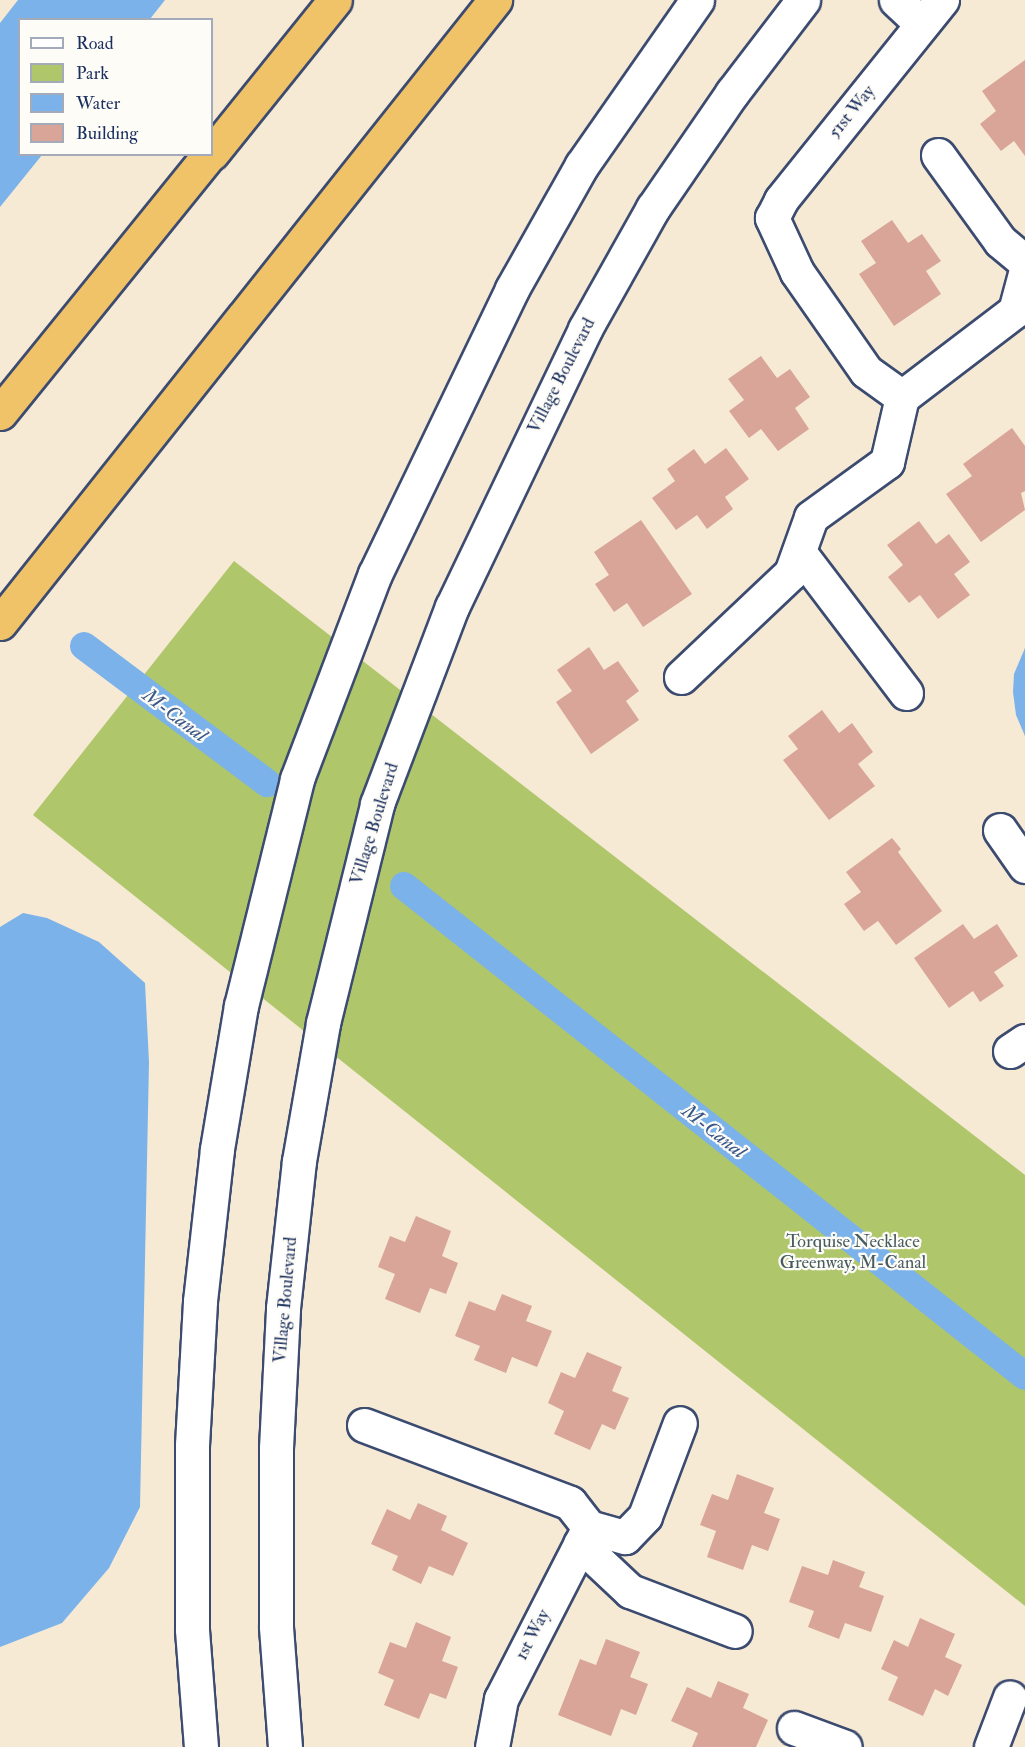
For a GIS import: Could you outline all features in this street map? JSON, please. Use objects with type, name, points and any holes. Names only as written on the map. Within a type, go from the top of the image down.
[{"type":"highway","points":[[213,152],[335,0]]},
{"type":"highway","points":[[0,623],[495,0]]},
{"type":"highway","points":[[0,413],[209,156]]},
{"type":"street","points":[[201,1747],[192,1617],[192,1445],[200,1301],[217,1149],[241,1006],[297,779],[375,574],[512,289],[582,165],[697,0]]},
{"type":"street","name":"Village Boulevard","points":[[285,1747],[276,1614],[276,1448],[283,1308],[299,1161],[323,1023],[377,804],[452,607],[585,329],[653,208],[732,93],[802,0]]},
{"type":"street","name":"51st Way","points":[[896,0],[932,12],[782,200],[771,218],[797,272],[867,370],[902,397]]},
{"type":"street","points":[[938,155],[1000,242],[1025,262]]},
{"type":"street","points":[[681,677],[791,573],[811,517],[887,462],[902,397],[1015,311],[1025,273]]},
{"type":"street","points":[[799,552],[906,693]]},
{"type":"street","points":[[999,830],[1025,866]]},
{"type":"street","points":[[584,1536],[625,1537],[645,1516],[680,1423]]},
{"type":"street","points":[[364,1425],[570,1503],[584,1536],[630,1591],[735,1631]]},
{"type":"street","name":"1st Way","points":[[492,1747],[501,1699],[584,1536]]},
{"type":"street","points":[[991,1747],[1010,1697]]},
{"type":"street","points":[[794,1728],[845,1747]]},
{"type":"green space","name":"Torquise Necklace Greenway, M-Canal","points":[[234,561],[1025,1175],[1025,1606],[33,815]]},
{"type":"water","points":[[18,0],[165,0],[151,18],[18,18],[18,156],[41,156],[0,207],[0,23]]},
{"type":"water","points":[[1025,648],[1025,736],[1016,715],[1013,692],[1014,674]]},
{"type":"water","points":[[23,913],[47,918],[99,942],[145,983],[149,1062],[140,1507],[109,1568],[62,1623],[0,1647],[0,927]]},
{"type":"building","points":[[1025,60],[1025,156],[1014,141],[1001,151],[980,124],[996,111],[982,91]]},
{"type":"building","points":[[892,220],[908,243],[922,234],[941,261],[926,271],[941,294],[894,326],[859,274],[876,263],[861,241]]},
{"type":"building","points":[[761,356],[777,378],[790,369],[810,397],[795,408],[809,429],[778,451],[761,429],[749,438],[729,411],[744,400],[728,379]]},
{"type":"building","points":[[1012,428],[1025,446],[1025,491],[1021,493],[1025,510],[981,542],[946,494],[972,476],[963,464]]},
{"type":"building","points":[[726,448],[749,479],[725,497],[733,509],[707,529],[697,515],[676,530],[652,498],[675,481],[667,469],[694,449],[705,464]]},
{"type":"building","points":[[641,520],[692,594],[643,627],[627,603],[614,612],[595,584],[609,575],[594,552]]},
{"type":"building","points":[[919,521],[936,544],[949,534],[970,562],[954,574],[970,595],[938,619],[920,595],[909,603],[888,577],[903,565],[887,545]]},
{"type":"building","points":[[589,647],[604,670],[618,661],[639,691],[626,701],[639,720],[591,754],[556,702],[572,691],[557,670]]},
{"type":"building","points":[[822,710],[839,733],[852,723],[873,752],[858,764],[875,786],[829,820],[783,760],[798,749],[788,736]]},
{"type":"building","points":[[892,838],[901,849],[898,852],[942,911],[896,945],[878,921],[864,931],[844,904],[861,892],[846,872]]},
{"type":"building","points":[[963,924],[974,939],[997,924],[1018,956],[994,972],[1004,986],[980,1002],[973,991],[949,1008],[914,958]]},
{"type":"building","points":[[416,1216],[451,1231],[442,1256],[458,1263],[446,1294],[430,1288],[420,1313],[385,1299],[395,1274],[378,1267],[390,1236],[405,1242]]},
{"type":"building","points":[[502,1294],[532,1306],[526,1321],[552,1331],[537,1367],[512,1357],[506,1373],[474,1360],[480,1346],[455,1336],[469,1301],[495,1311]]},
{"type":"building","points":[[587,1352],[622,1367],[612,1391],[629,1398],[615,1430],[602,1424],[590,1450],[554,1434],[564,1411],[548,1403],[561,1372],[575,1378]]},
{"type":"building","points":[[737,1474],[774,1488],[764,1513],[780,1519],[768,1551],[752,1545],[743,1570],[707,1557],[716,1531],[700,1525],[712,1494],[728,1500]]},
{"type":"building","points":[[418,1503],[447,1516],[441,1530],[468,1543],[453,1576],[429,1566],[421,1584],[392,1570],[398,1556],[371,1544],[387,1509],[410,1520]]},
{"type":"building","points":[[833,1560],[865,1572],[859,1587],[884,1596],[871,1632],[845,1623],[839,1639],[808,1627],[814,1611],[789,1602],[802,1566],[828,1575]]},
{"type":"building","points":[[920,1618],[955,1634],[945,1657],[962,1665],[948,1696],[935,1689],[923,1716],[888,1700],[898,1677],[881,1669],[894,1640],[908,1647]]},
{"type":"building","points":[[416,1622],[451,1637],[442,1661],[458,1667],[446,1699],[430,1693],[419,1719],[384,1705],[394,1680],[378,1673],[390,1642],[406,1648]]},
{"type":"building","points":[[606,1639],[640,1652],[630,1677],[648,1684],[636,1715],[621,1709],[611,1736],[558,1715],[580,1659],[596,1665]]},
{"type":"building","points":[[718,1681],[749,1694],[743,1708],[768,1720],[756,1747],[692,1747],[698,1733],[671,1721],[687,1687],[711,1698]]},
{"type":"waterway","name":"M-Canal","points":[[84,646],[267,783]]},
{"type":"waterway","name":"M-Canal","points":[[404,886],[1025,1376]]}]
